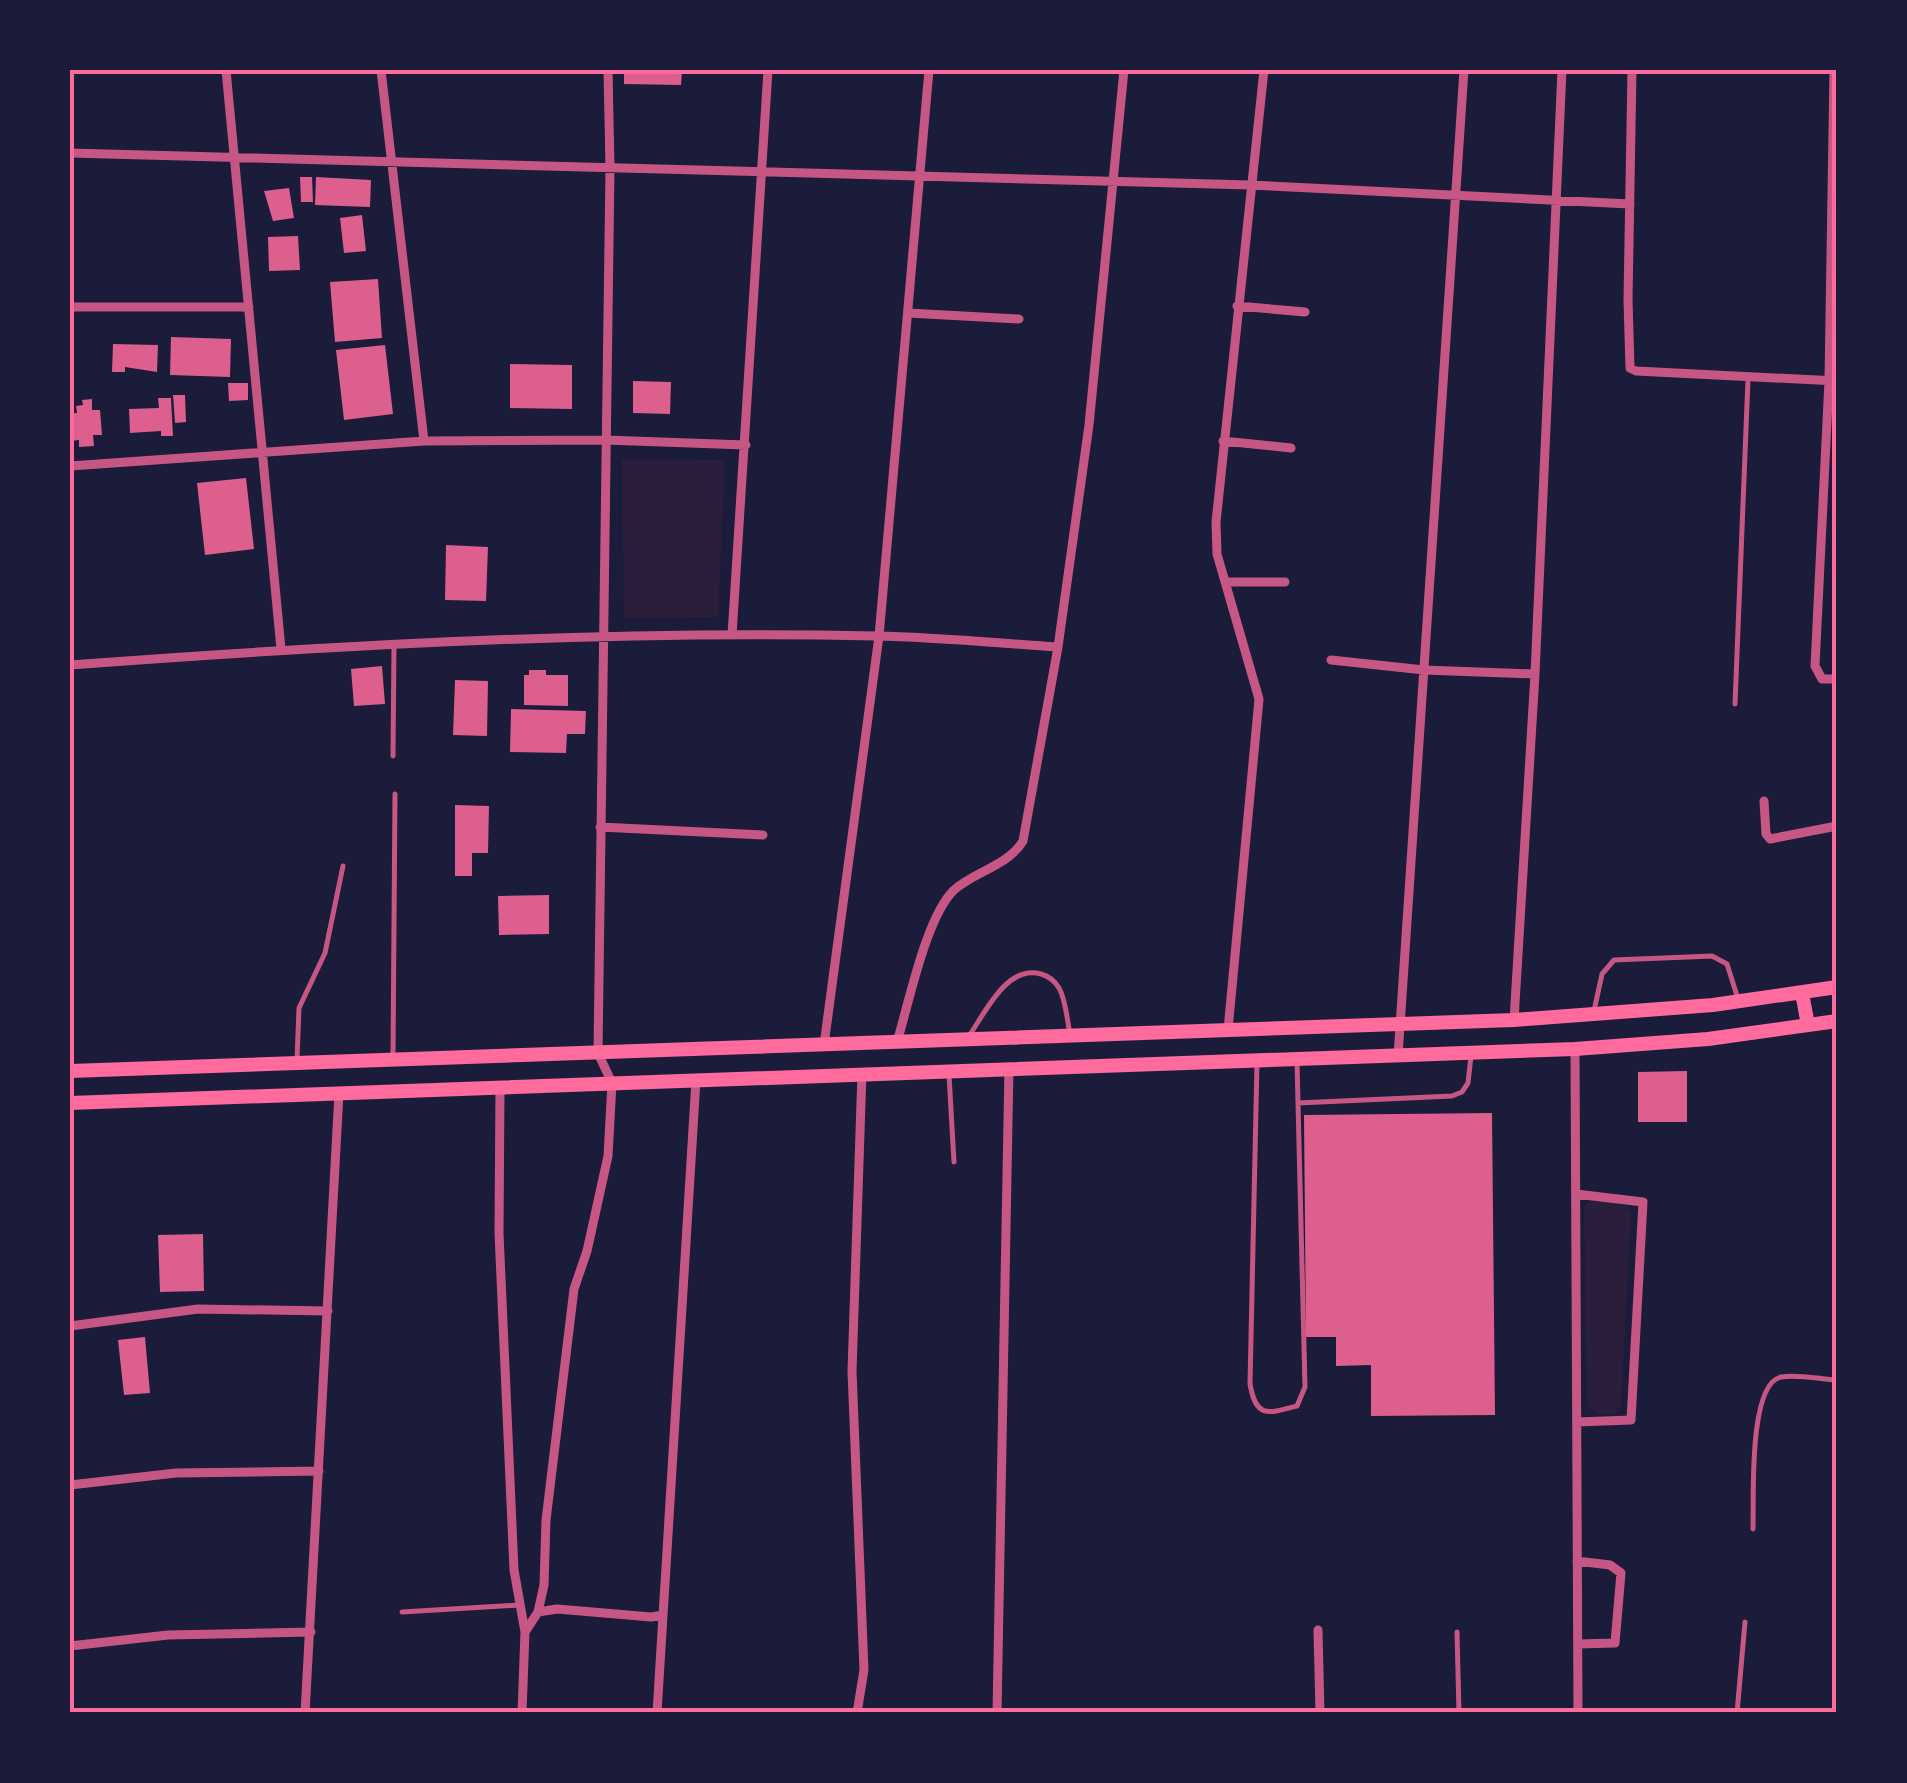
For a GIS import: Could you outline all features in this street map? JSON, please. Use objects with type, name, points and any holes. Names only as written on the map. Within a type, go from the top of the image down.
[{"type":"main road","points":[[70,1071],[1514,1020],[1738,1002],[1837,987]]},
{"type":"main road","points":[[1802,993],[1808,1026]]},
{"type":"main road","points":[[70,1103],[1575,1049],[1708,1039],[1837,1021]]},
{"type":"main road","points":[[1134,1034],[1135,1064]]},
{"type":"main road","points":[[966,1040],[967,1070]]},
{"type":"street","points":[[226,70],[281,650]]},
{"type":"street","points":[[381,70],[424,441]]},
{"type":"street","points":[[525,1632],[538,1612],[544,1585],[546,1520],[574,1289],[587,1251],[608,1156],[612,1083],[598,1053],[608,70]]},
{"type":"street","points":[[732,635],[768,70]]},
{"type":"street","points":[[824,1045],[878,636],[928,70]]},
{"type":"street","points":[[897,1042],[926,945],[946,901],[956,889],[1016,852],[1023,841],[1058,647],[1089,425],[1124,70]]},
{"type":"street","points":[[1228,1030],[1259,699],[1216,538],[1264,70]]},
{"type":"street","points":[[1398,1056],[1464,70]]},
{"type":"street","points":[[1514,1020],[1535,674],[1562,70]]},
{"type":"street","points":[[1632,70],[1630,368],[1833,381]]},
{"type":"street","points":[[1833,679],[1822,678],[1815,666],[1833,381],[1834,70]]},
{"type":"street","points":[[70,153],[1250,185],[1630,204]]},
{"type":"street","points":[[1237,306],[1304,312]]},
{"type":"street","points":[[70,307],[248,307]]},
{"type":"street","points":[[908,313],[1019,319]]},
{"type":"street","points":[[70,466],[424,441],[746,444]]},
{"type":"street","points":[[1223,441],[1291,448]]},
{"type":"street","points":[[1225,582],[1285,582]]},
{"type":"street","points":[[70,664],[604,636],[878,636],[1058,647]]},
{"type":"street","points":[[1330,660],[1424,670],[1535,674]]},
{"type":"street","points":[[1764,801],[1766,834],[1770,839],[1837,826]]},
{"type":"street","points":[[600,827],[762,835]]},
{"type":"street","points":[[1575,1049],[1578,1713]]},
{"type":"street","points":[[997,1713],[1009,1068]]},
{"type":"street","points":[[857,1713],[864,1670],[852,1371],[862,1073]]},
{"type":"street","points":[[657,1713],[696,1080]]},
{"type":"street","points":[[500,1086],[499,1233],[512,1544],[525,1632],[522,1713]]},
{"type":"street","points":[[305,1713],[340,1093]]},
{"type":"street","points":[[1576,1194],[1642,1202],[1631,1420],[1577,1422]]},
{"type":"street","points":[[70,1326],[198,1309],[328,1310]]},
{"type":"street","points":[[70,1485],[176,1473],[319,1471]]},
{"type":"street","points":[[1578,1560],[1610,1565],[1621,1574],[1615,1643],[1578,1644]]},
{"type":"street","points":[[538,1612],[662,1615]]},
{"type":"street","points":[[1318,1630],[1320,1713]]},
{"type":"street","points":[[70,1646],[168,1634],[311,1632]]},
{"type":"lane","points":[[1735,704],[1748,378]]},
{"type":"lane","points":[[393,756],[394,645]]},
{"type":"lane","points":[[393,1060],[394,794]]},
{"type":"lane","points":[[297,1063],[299,1008],[325,953],[343,866]]},
{"type":"lane","points":[[1593,1016],[1602,974],[1614,960],[1712,956],[1726,964],[1733,976],[1738,1002]]},
{"type":"lane","points":[[966,1040],[1006,984],[1021,973],[1038,972],[1052,979],[1061,990],[1070,1036]]},
{"type":"lane","points":[[1298,1104],[1452,1096],[1462,1092],[1468,1083],[1472,1053]]},
{"type":"lane","points":[[1258,1060],[1250,1384],[1253,1405],[1259,1410],[1277,1411],[1296,1406],[1305,1386],[1296,1059]]},
{"type":"lane","points":[[949,1070],[954,1162]]},
{"type":"lane","points":[[1753,1529],[1758,1416],[1769,1384],[1780,1377],[1837,1380]]},
{"type":"lane","points":[[402,1612],[520,1606]]},
{"type":"lane","points":[[1738,1713],[1745,1622]]},
{"type":"lane","points":[[1457,1632],[1459,1713]]},
{"type":"shaded area","points":[[622,459],[725,460],[718,617],[624,618]]},
{"type":"shaded area","points":[[1590,1199],[1623,1202],[1631,1214],[1621,1406],[1615,1414],[1596,1414],[1587,1405],[1584,1206]]},
{"type":"building","points":[[624,70],[682,70],[681,85],[624,84]]},
{"type":"building","points":[[300,177],[312,177],[313,202],[301,202]]},
{"type":"building","points":[[316,177],[371,180],[370,207],[315,205]]},
{"type":"building","points":[[289,188],[294,218],[273,221],[264,191]]},
{"type":"building","points":[[362,215],[366,251],[344,253],[340,218]]},
{"type":"building","points":[[298,236],[300,270],[269,271],[268,237]]},
{"type":"building","points":[[378,279],[382,338],[335,342],[330,282]]},
{"type":"building","points":[[171,337],[231,339],[230,377],[170,375]]},
{"type":"building","points":[[113,344],[158,345],[157,372],[125,367],[125,372],[112,372]]},
{"type":"building","points":[[385,345],[393,414],[344,420],[336,350]]},
{"type":"building","points":[[510,364],[572,365],[572,409],[510,408]]},
{"type":"building","points":[[633,381],[671,382],[670,414],[633,413]]},
{"type":"building","points":[[228,383],[248,383],[248,400],[229,401]]},
{"type":"building","points":[[173,395],[185,395],[186,422],[175,423]]},
{"type":"building","points":[[158,398],[171,398],[173,436],[161,436],[161,431],[130,433],[129,409],[159,408]]},
{"type":"building","points":[[92,399],[92,410],[100,410],[102,435],[93,435],[94,446],[79,447],[79,440],[70,441],[70,413],[77,413],[76,406],[83,405],[82,400]]},
{"type":"building","points":[[246,478],[254,549],[205,555],[197,483]]},
{"type":"building","points":[[446,545],[488,547],[486,601],[445,600]]},
{"type":"building","points":[[382,666],[385,704],[354,706],[351,669]]},
{"type":"building","points":[[529,670],[568,675],[568,706],[524,705],[524,675],[529,675]]},
{"type":"building","points":[[455,680],[488,681],[487,736],[453,735]]},
{"type":"building","points":[[511,709],[586,711],[585,734],[567,734],[566,753],[510,752]]},
{"type":"building","points":[[455,805],[489,806],[488,853],[472,853],[472,876],[455,876]]},
{"type":"building","points":[[549,895],[549,934],[499,935],[498,896]]},
{"type":"building","points":[[1687,1071],[1687,1122],[1638,1122],[1638,1072]]},
{"type":"building","points":[[1492,1113],[1495,1415],[1371,1416],[1371,1365],[1336,1366],[1336,1337],[1306,1337],[1304,1115]]},
{"type":"building","points":[[203,1234],[204,1291],[160,1292],[158,1235]]},
{"type":"building","points":[[145,1337],[150,1393],[124,1395],[118,1340]]}]
